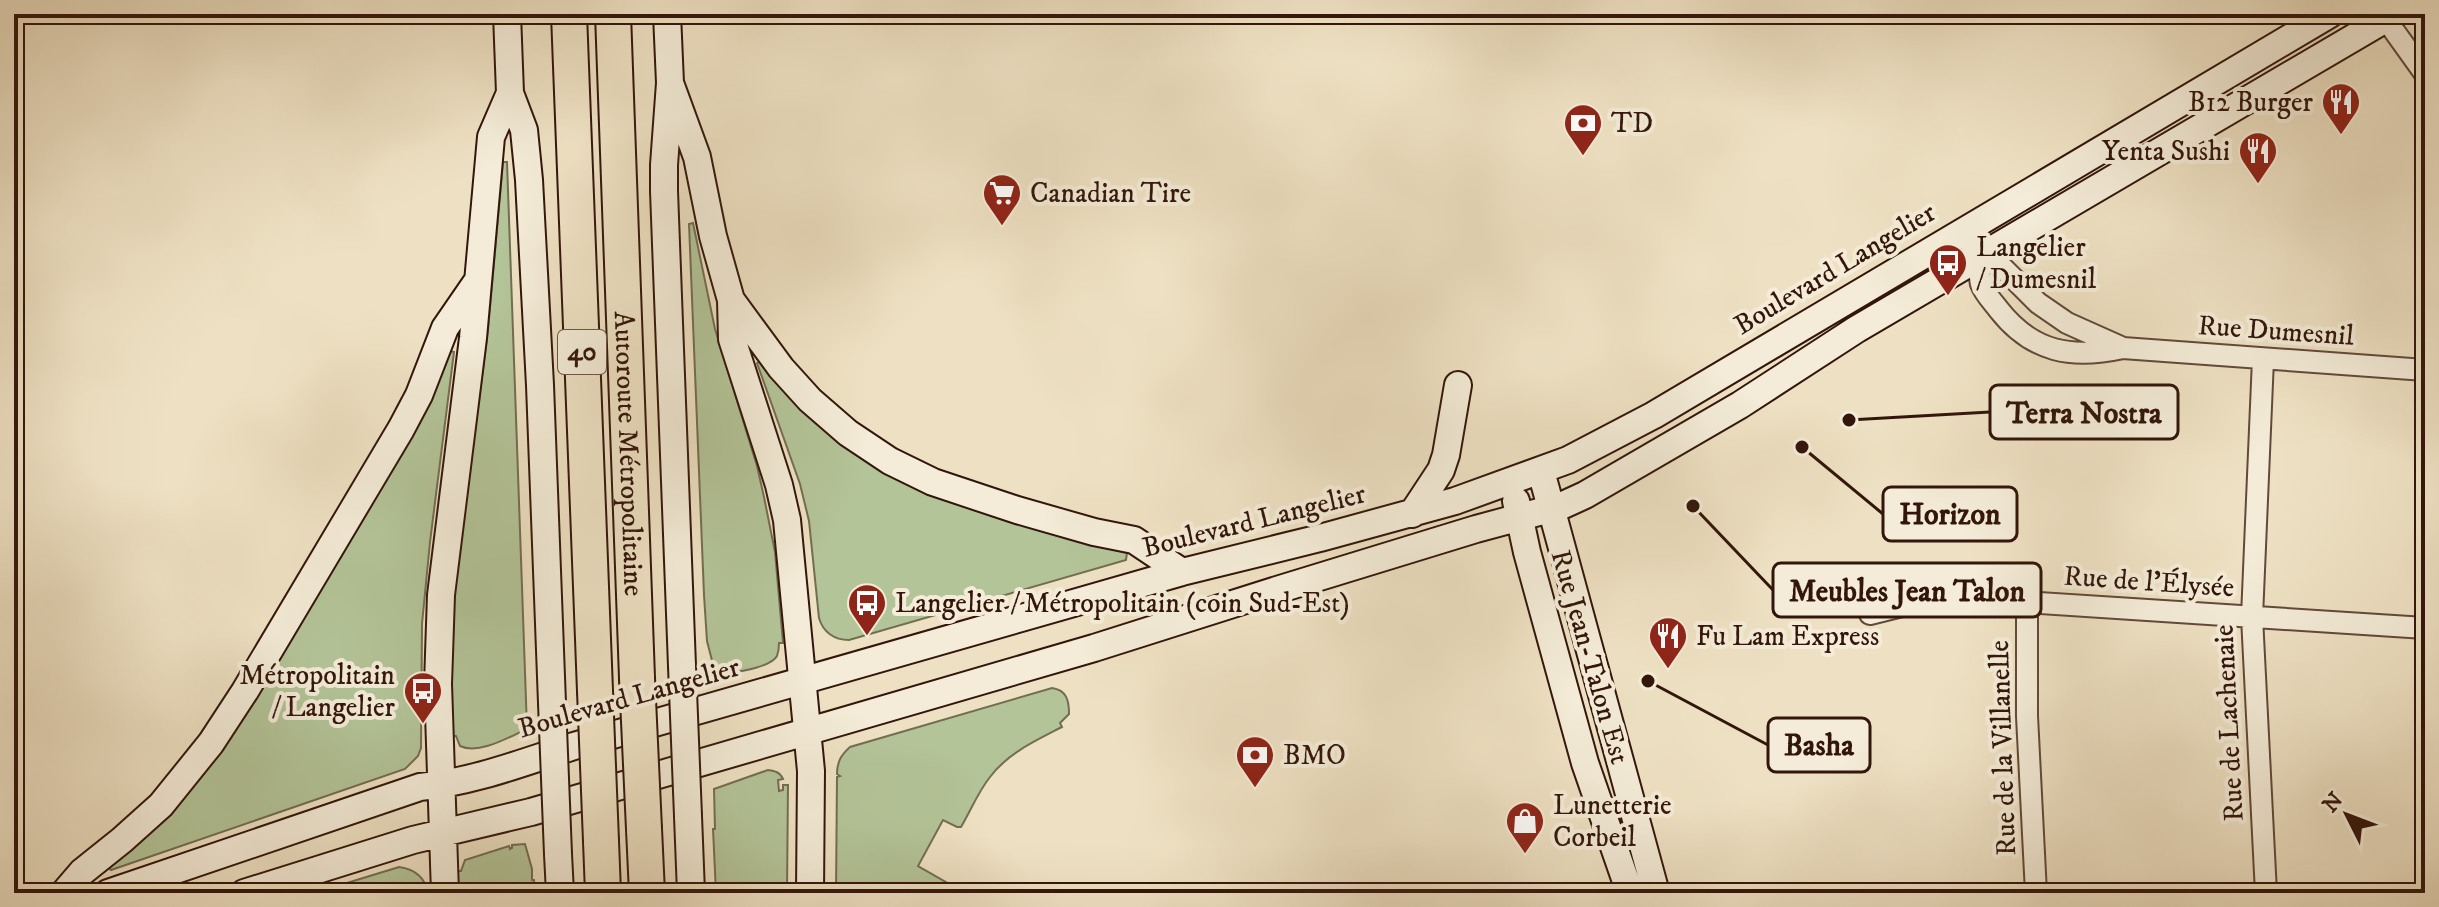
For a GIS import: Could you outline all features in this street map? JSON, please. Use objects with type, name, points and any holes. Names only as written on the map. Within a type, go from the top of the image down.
[{"type":"highway","name":"Autoroute Métropolitaine","points":[[569,14],[603,893]]},
{"type":"highway","name":"Autoroute Métropolitaine","points":[[613,14],[647,893]]},
{"type":"main road","points":[[507,14],[510,93],[524,130],[529,180],[560,893]]},
{"type":"main road","points":[[667,14],[670,83],[664,191],[691,893]]},
{"type":"main road","name":"Boulevard Langelier","points":[[108,893],[420,787],[442,785],[1182,572],[1412,514],[1541,471],[1582,454],[1632,427],[2330,14]]},
{"type":"main road","points":[[244,893],[413,840],[519,815],[1094,648],[1307,580],[1551,509],[1585,495],[1740,405],[1857,329],[2387,16]]},
{"type":"main road","points":[[670,83],[697,157],[713,236],[731,300],[734,347],[779,485],[787,520],[811,771],[810,893]]},
{"type":"main road","points":[[445,893],[438,684],[441,595],[466,396],[491,137],[510,93]]},
{"type":"main road","points":[[64,893],[82,872],[161,805],[229,718],[401,429],[419,395],[445,328],[478,280]]},
{"type":"main road","points":[[731,300],[781,368],[810,400],[848,433],[890,461],[933,482],[1017,510],[1134,540],[1182,572]]},
{"type":"main road","points":[[1412,514],[1441,470],[1458,385]]},
{"type":"main road","name":"Rue Jean-Talon Est","points":[[1541,471],[1656,893]]},
{"type":"main road","name":"Rue Jean-Talon Est","points":[[1512,482],[1527,552],[1585,763],[1630,893]]},
{"type":"street","points":[[2387,16],[2425,74]]},
{"type":"street","name":"Rue Dumesnil","points":[[1962,231],[1978,258],[1981,284],[1988,297],[2012,325],[2042,345],[2061,352],[2094,354],[2123,348],[2425,370]]},
{"type":"street","name":"Rue Dumesnil","points":[[1978,258],[2002,267],[2038,303],[2067,323],[2123,348]]},
{"type":"street","name":"Rue de Lachenaie","points":[[2263,359],[2252,617],[2266,893]]},
{"type":"street","name":"Rue de l'Élysée","points":[[1870,614],[1906,605],[1956,599],[2425,628]]},
{"type":"street","name":"Rue de la Villanelle","points":[[2027,602],[2027,716],[2036,893]]},
{"type":"green space","points":[[503,162],[507,162],[527,729],[494,744],[468,748],[460,746],[456,736],[451,736],[451,646],[455,588],[488,330]]},
{"type":"green space","points":[[693,223],[715,329],[764,497],[775,552],[783,643],[779,643],[777,656],[766,664],[714,676],[707,641],[704,595],[689,224]]},
{"type":"green space","points":[[450,351],[454,352],[422,624],[421,748],[418,756],[405,769],[111,870],[108,867],[179,801],[239,724],[407,442]]},
{"type":"green space","points":[[761,360],[817,421],[883,471],[1092,544],[1127,553],[1126,560],[849,640],[834,637],[826,631],[819,618],[809,521],[800,484],[757,363]]},
{"type":"green space","points":[[1052,688],[1061,691],[1068,701],[1069,714],[1060,723],[1062,727],[1005,761],[982,789],[961,827],[943,820],[918,866],[965,893],[836,893],[837,777],[840,776],[837,770],[840,759],[850,747]]},
{"type":"green space","points":[[768,770],[782,777],[778,780],[779,791],[783,790],[783,785],[788,785],[787,893],[716,893],[714,789]]},
{"type":"green space","points":[[525,844],[535,893],[459,893],[457,871],[461,871],[465,860]]},
{"type":"green space","points":[[399,867],[418,875],[428,893],[314,893]]},
{"type":"place","name":"B12 Burger","points":[[2341,136]]},
{"type":"place","name":"TD","points":[[1583,157]]},
{"type":"place","name":"Yenta Sushi","points":[[2258,185]]},
{"type":"place","name":"Canadian Tire","points":[[1002,227]]},
{"type":"place","name":"Langelier / Dumesnil","points":[[1948,297]]},
{"type":"place","name":"Terra Nostra","points":[[1849,420]]},
{"type":"place","name":"Horizon","points":[[1802,447]]},
{"type":"place","name":"Meubles Jean Talon","points":[[1693,506]]},
{"type":"place","name":"Langelier / Métropolitain (coin Sud-Est)","points":[[867,637]]},
{"type":"place","name":"Fu Lam Express","points":[[1668,670]]},
{"type":"place","name":"Basha","points":[[1648,681]]},
{"type":"place","name":"Métropolitain / Langelier","points":[[423,725]]},
{"type":"place","name":"BMO","points":[[1255,789]]},
{"type":"place","name":"Lunetterie Corbeil","points":[[1525,855]]}]
